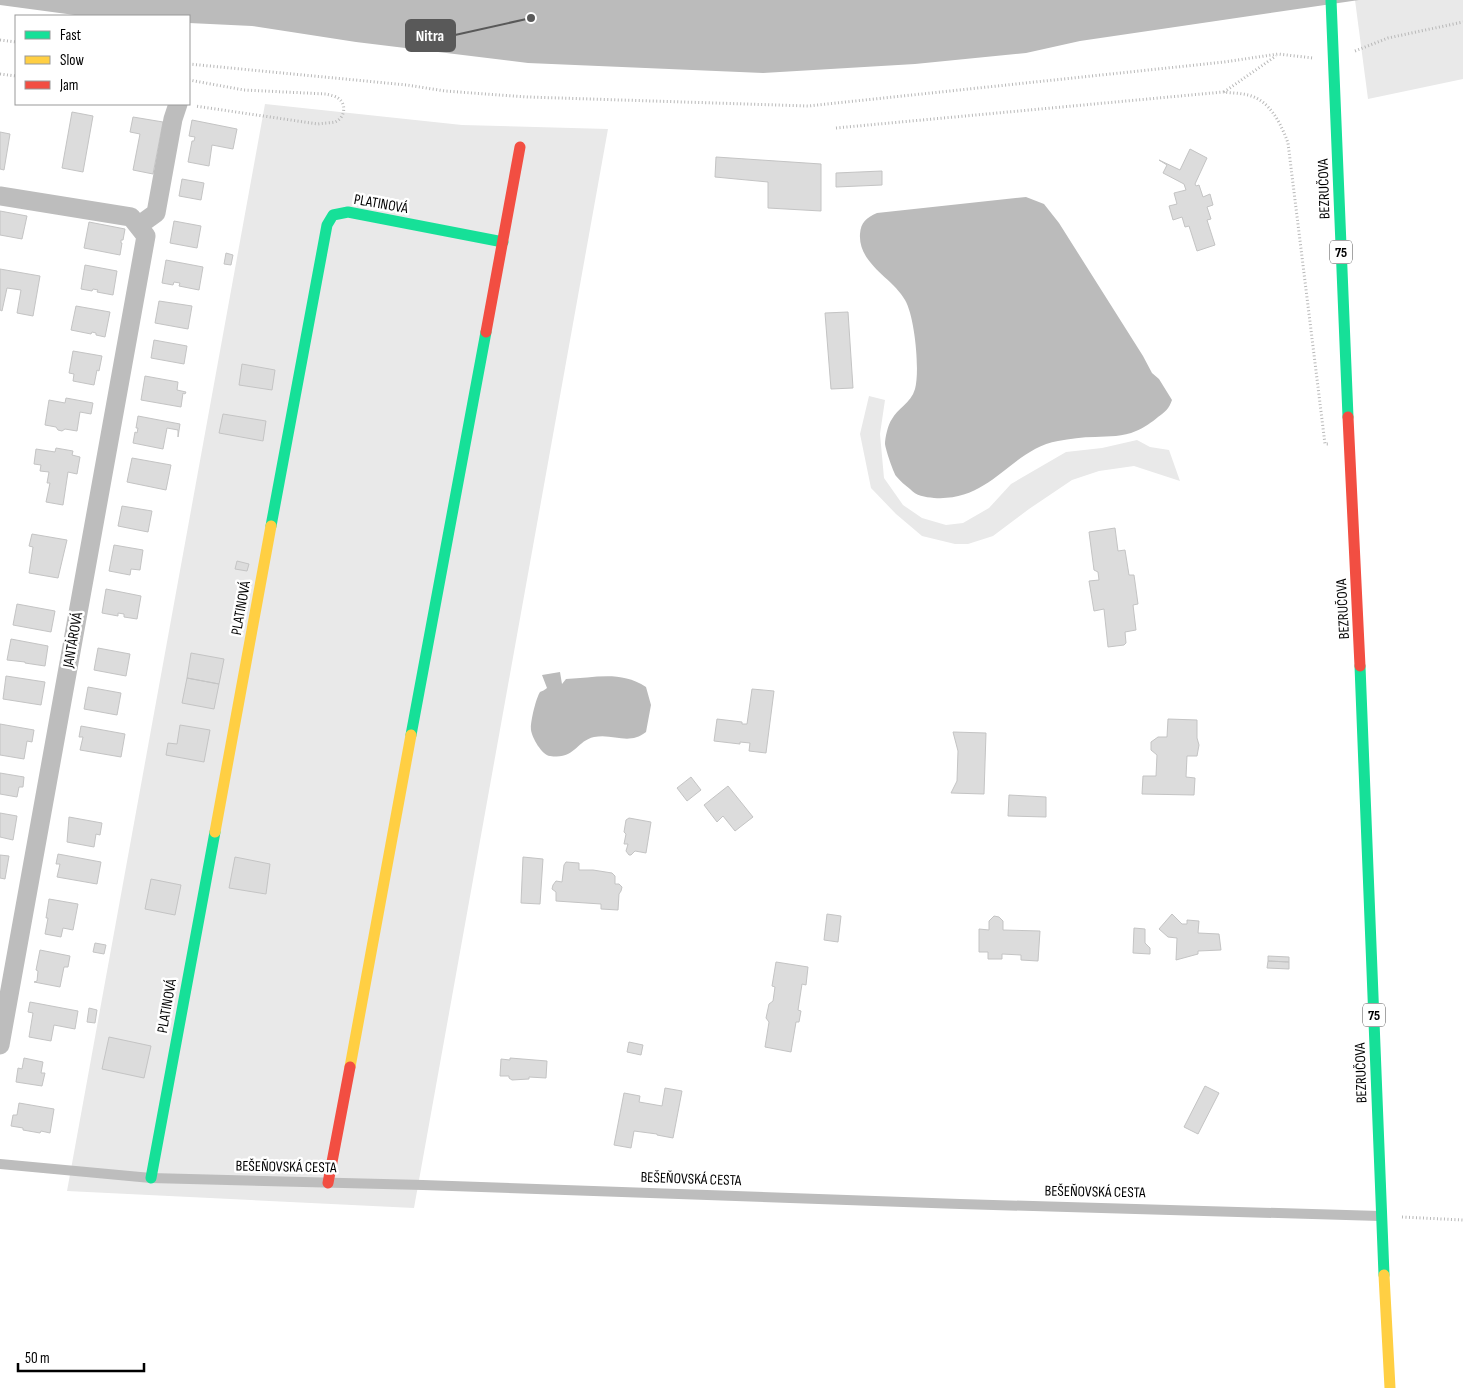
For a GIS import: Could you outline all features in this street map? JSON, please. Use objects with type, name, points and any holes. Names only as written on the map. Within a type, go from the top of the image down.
[{"type":"street","name":"BEZRUČOVA","points":[[1331,0],[1349,444],[1365,755],[1381,1216]]},
{"type":"street","points":[[0,196],[131,217],[142,231],[156,213],[173,119],[184,105]]},
{"type":"street","points":[[328,1183],[520,147]]},
{"type":"street","name":"PLATINOVÁ","points":[[151,1178],[327,225],[334,215],[348,212],[503,242]]},
{"type":"street","name":"JANTÁROVÁ","points":[[0,1045],[142,231]]},
{"type":"street","name":"75","points":[[1381,1216],[1390,1388]]},
{"type":"lane","name":"BEŠEŇOVSKÁ CESTA","points":[[0,1164],[151,1178],[1381,1216]]},
{"type":"path","points":[[190,64],[528,98],[808,106],[1224,62],[1278,54],[1333,60],[1388,38],[1463,22]]},
{"type":"path","points":[[0,40],[15,42]]},
{"type":"path","points":[[1223,92],[1278,54]]},
{"type":"path","points":[[0,74],[15,76]]},
{"type":"path","points":[[190,80],[244,90],[326,94],[337,97],[341,101],[344,111],[342,116],[336,121],[318,124],[190,105]]},
{"type":"path","points":[[836,128],[1223,92],[1250,96],[1269,108],[1280,122],[1288,143],[1325,444],[1349,444]]},
{"type":"path","points":[[1381,1216],[1463,1220]]},
{"type":"shaded area","points":[[0,0],[1359,0],[1080,41],[1026,53],[915,64],[763,73],[528,63],[356,42],[252,26],[190,23],[190,15],[75,15],[0,5]]},
{"type":"shaded area","points":[[1355,0],[1463,0],[1463,79],[1368,99]]},
{"type":"shaded area","points":[[265,104],[462,125],[608,129],[414,1208],[67,1191]]},
{"type":"shaded area","points":[[1026,197],[1044,204],[1059,223],[1152,373],[1159,379],[1172,400],[1163,414],[1139,430],[1116,436],[1085,437],[1058,441],[1042,446],[1027,454],[986,484],[971,492],[954,497],[934,498],[921,496],[912,491],[896,476],[885,444],[887,431],[894,415],[910,398],[915,389],[917,357],[914,331],[909,308],[900,292],[877,270],[864,254],[860,234],[863,223],[877,213]]},
{"type":"shaded area","points":[[869,396],[885,400],[880,434],[884,478],[903,505],[922,518],[946,525],[963,523],[989,508],[1011,484],[1066,452],[1102,448],[1137,440],[1150,447],[1169,450],[1180,481],[1134,466],[1099,471],[1072,480],[993,536],[968,544],[955,544],[922,536],[896,514],[871,488],[860,434]]},
{"type":"shaded area","points":[[560,672],[562,684],[566,679],[607,676],[627,678],[646,687],[651,705],[646,732],[627,739],[594,737],[583,742],[565,755],[547,755],[538,746],[533,737],[531,722],[538,695],[547,688],[542,675]]},
{"type":"building","points":[[72,112],[93,116],[83,172],[62,168]]},
{"type":"building","points":[[133,117],[163,122],[153,174],[133,170],[140,134],[130,132]]},
{"type":"building","points":[[192,120],[237,129],[233,149],[212,145],[209,166],[188,162],[192,141],[194,141],[195,137],[189,136]]},
{"type":"building","points":[[0,132],[10,134],[4,170],[0,169]]},
{"type":"building","points":[[1190,149],[1207,158],[1195,184],[1196,186],[1199,185],[1203,197],[1210,194],[1213,205],[1207,207],[1211,219],[1207,220],[1215,245],[1197,251],[1189,226],[1185,227],[1182,217],[1173,220],[1169,206],[1177,204],[1174,193],[1186,190],[1184,184],[1163,173],[1167,165],[1159,160],[1180,170]]},
{"type":"building","points":[[716,157],[821,164],[821,211],[768,208],[768,182],[715,177]]},
{"type":"building","points":[[882,171],[882,185],[836,187],[836,173]]},
{"type":"building","points":[[182,179],[204,183],[201,200],[179,196]]},
{"type":"building","points":[[0,211],[27,216],[22,239],[0,235]]},
{"type":"building","points":[[174,221],[201,226],[197,248],[170,243]]},
{"type":"building","points":[[89,222],[125,229],[123,240],[121,240],[120,255],[84,248]]},
{"type":"building","points":[[226,253],[233,255],[231,265],[224,264]]},
{"type":"building","points":[[166,260],[203,267],[199,290],[179,286],[180,283],[174,282],[173,285],[162,283]]},
{"type":"building","points":[[85,265],[117,271],[113,295],[97,292],[98,290],[93,289],[92,291],[81,289]]},
{"type":"building","points":[[0,269],[40,276],[33,316],[17,313],[21,290],[7,288],[2,311],[0,310]]},
{"type":"building","points":[[159,301],[192,306],[188,329],[155,323]]},
{"type":"building","points":[[76,306],[110,312],[105,337],[92,332],[91,334],[71,330]]},
{"type":"building","points":[[848,312],[853,388],[831,389],[825,313]]},
{"type":"building","points":[[154,340],[187,346],[184,364],[151,358]]},
{"type":"building","points":[[73,351],[102,356],[94,385],[73,381],[74,374],[69,373]]},
{"type":"building","points":[[242,364],[275,370],[272,390],[239,385]]},
{"type":"building","points":[[145,376],[178,382],[177,390],[186,392],[185,394],[183,393],[181,407],[141,400]]},
{"type":"building","points":[[66,398],[93,403],[91,414],[80,412],[77,431],[65,429],[62,431],[56,427],[45,425],[49,400],[65,403]]},
{"type":"building","points":[[223,414],[266,421],[263,441],[219,433]]},
{"type":"building","points":[[138,416],[180,424],[178,437],[178,430],[167,428],[163,449],[133,443],[135,432],[137,433],[138,428],[136,428]]},
{"type":"building","points":[[56,448],[73,451],[72,455],[80,457],[77,474],[68,472],[63,505],[46,502],[50,483],[47,483],[49,472],[40,471],[41,465],[34,464],[36,449],[55,452]]},
{"type":"building","points":[[132,458],[171,465],[166,490],[127,482]]},
{"type":"building","points":[[122,506],[152,511],[148,532],[118,526]]},
{"type":"building","points":[[1115,528],[1118,551],[1125,550],[1129,575],[1134,575],[1138,604],[1133,605],[1136,630],[1125,632],[1126,643],[1124,645],[1108,647],[1104,609],[1094,611],[1089,581],[1099,580],[1098,572],[1094,570],[1089,532]]},
{"type":"building","points":[[32,534],[67,540],[58,578],[29,573],[33,547],[29,546]]},
{"type":"building","points":[[114,545],[143,550],[140,570],[131,569],[130,575],[109,571]]},
{"type":"building","points":[[237,561],[249,564],[247,571],[235,569]]},
{"type":"building","points":[[106,589],[141,596],[137,619],[124,617],[124,614],[118,613],[118,616],[102,613]]},
{"type":"building","points":[[17,604],[55,611],[51,632],[13,625]]},
{"type":"building","points":[[11,639],[48,646],[45,666],[7,660]]},
{"type":"building","points":[[98,648],[130,654],[126,676],[94,670]]},
{"type":"building","points":[[191,653],[224,659],[219,684],[187,678]]},
{"type":"building","points":[[6,676],[45,682],[41,705],[3,699]]},
{"type":"building","points":[[187,678],[219,684],[214,709],[182,703]]},
{"type":"building","points":[[88,687],[121,693],[117,715],[84,709]]},
{"type":"building","points":[[752,689],[774,691],[766,753],[749,751],[750,743],[740,742],[740,744],[714,741],[717,719],[747,724]]},
{"type":"building","points":[[1168,719],[1197,720],[1199,745],[1197,756],[1187,756],[1186,777],[1195,778],[1194,795],[1142,794],[1143,776],[1156,776],[1157,755],[1151,750],[1151,742],[1158,737],[1167,737]]},
{"type":"building","points":[[0,724],[34,730],[32,742],[27,741],[24,759],[0,755]]},
{"type":"building","points":[[180,725],[210,730],[204,762],[166,755],[168,743],[177,744]]},
{"type":"building","points":[[81,726],[125,734],[121,757],[80,750],[83,737],[79,737]]},
{"type":"building","points":[[953,732],[986,733],[984,794],[951,793],[957,781],[958,751]]},
{"type":"building","points":[[0,773],[24,777],[23,787],[19,787],[17,797],[0,794]]},
{"type":"building","points":[[691,777],[701,790],[687,801],[677,788]]},
{"type":"building","points":[[728,786],[753,817],[735,831],[723,816],[717,822],[704,805]]},
{"type":"building","points":[[1009,795],[1046,797],[1046,817],[1008,816]]},
{"type":"building","points":[[0,813],[17,816],[13,840],[0,837]]},
{"type":"building","points":[[69,817],[102,823],[100,835],[96,834],[94,847],[67,842]]},
{"type":"building","points":[[629,818],[651,822],[646,853],[635,851],[629,855],[626,851],[628,844],[624,844],[626,834],[624,832],[626,820]]},
{"type":"building","points":[[58,854],[101,862],[97,884],[57,877],[60,864],[56,864]]},
{"type":"building","points":[[0,855],[9,856],[5,879],[0,878]]},
{"type":"building","points":[[235,857],[270,864],[266,894],[229,888]]},
{"type":"building","points":[[523,857],[543,859],[540,904],[521,903]]},
{"type":"building","points":[[566,862],[579,863],[579,870],[612,873],[615,876],[615,884],[619,884],[622,887],[619,894],[618,910],[601,909],[601,904],[556,901],[556,892],[552,889],[553,885],[556,881],[562,882]]},
{"type":"building","points":[[151,879],[181,885],[175,915],[145,909]]},
{"type":"building","points":[[49,899],[78,904],[73,930],[63,928],[61,937],[45,934]]},
{"type":"building","points":[[827,914],[841,916],[838,942],[824,940]]},
{"type":"building","points":[[1172,914],[1182,924],[1187,924],[1187,920],[1199,921],[1198,933],[1219,934],[1221,950],[1198,951],[1198,954],[1176,960],[1177,938],[1168,937],[1159,929]]},
{"type":"building","points":[[994,916],[999,917],[1003,921],[1003,930],[1040,931],[1038,961],[1021,960],[1021,955],[1002,954],[1002,959],[988,959],[988,952],[979,952],[979,929],[989,930],[989,921]]},
{"type":"building","points":[[1134,928],[1145,929],[1145,943],[1150,948],[1150,954],[1133,953]]},
{"type":"building","points":[[95,943],[106,945],[104,954],[93,952]]},
{"type":"building","points":[[40,950],[70,956],[68,967],[64,967],[60,987],[34,982],[37,981],[38,971],[36,970]]},
{"type":"building","points":[[1268,956],[1289,957],[1289,962],[1268,961]]},
{"type":"building","points":[[1268,961],[1289,962],[1289,969],[1267,968]]},
{"type":"building","points":[[776,962],[808,967],[806,985],[802,984],[798,1010],[801,1011],[799,1022],[796,1022],[791,1052],[765,1047],[769,1022],[766,1018],[769,1004],[773,1001],[775,987],[772,986]]},
{"type":"building","points":[[30,1002],[78,1011],[75,1029],[54,1025],[51,1041],[29,1037],[33,1013],[28,1012]]},
{"type":"building","points":[[89,1008],[97,1010],[95,1023],[87,1022]]},
{"type":"building","points":[[109,1037],[151,1046],[144,1078],[102,1069]]},
{"type":"building","points":[[629,1042],[643,1045],[641,1055],[627,1052]]},
{"type":"building","points":[[24,1058],[43,1062],[41,1073],[45,1073],[42,1086],[16,1082],[18,1068],[22,1069]]},
{"type":"building","points":[[510,1058],[547,1061],[546,1078],[529,1077],[529,1079],[512,1080],[509,1076],[500,1076],[501,1059],[510,1060]]},
{"type":"building","points":[[1205,1086],[1219,1093],[1198,1134],[1184,1127]]},
{"type":"building","points":[[665,1088],[682,1091],[673,1138],[634,1131],[631,1148],[614,1145],[624,1093],[640,1096],[639,1102],[662,1106]]},
{"type":"building","points":[[19,1103],[54,1109],[50,1133],[23,1130],[23,1128],[11,1126],[13,1115],[17,1115]]},
{"type":"traffic: fast","points":[[1331,0],[1348,417]]},
{"type":"traffic: fast","points":[[271,526],[327,225],[333,215],[348,212],[503,242]]},
{"type":"traffic: fast","points":[[411,735],[486,332]]},
{"type":"traffic: fast","points":[[1360,666],[1384,1275]]},
{"type":"traffic: fast","points":[[151,1178],[215,832]]},
{"type":"traffic: slow","points":[[215,832],[271,526]]},
{"type":"traffic: slow","points":[[350,1067],[411,735]]},
{"type":"traffic: slow","points":[[1384,1275],[1390,1388]]},
{"type":"traffic: jam","points":[[486,332],[520,147]]},
{"type":"traffic: jam","points":[[1348,417],[1360,666]]},
{"type":"traffic: jam","points":[[328,1183],[350,1067]]},
{"type":"place","name":"Nitra","points":[[531,18]]}]
